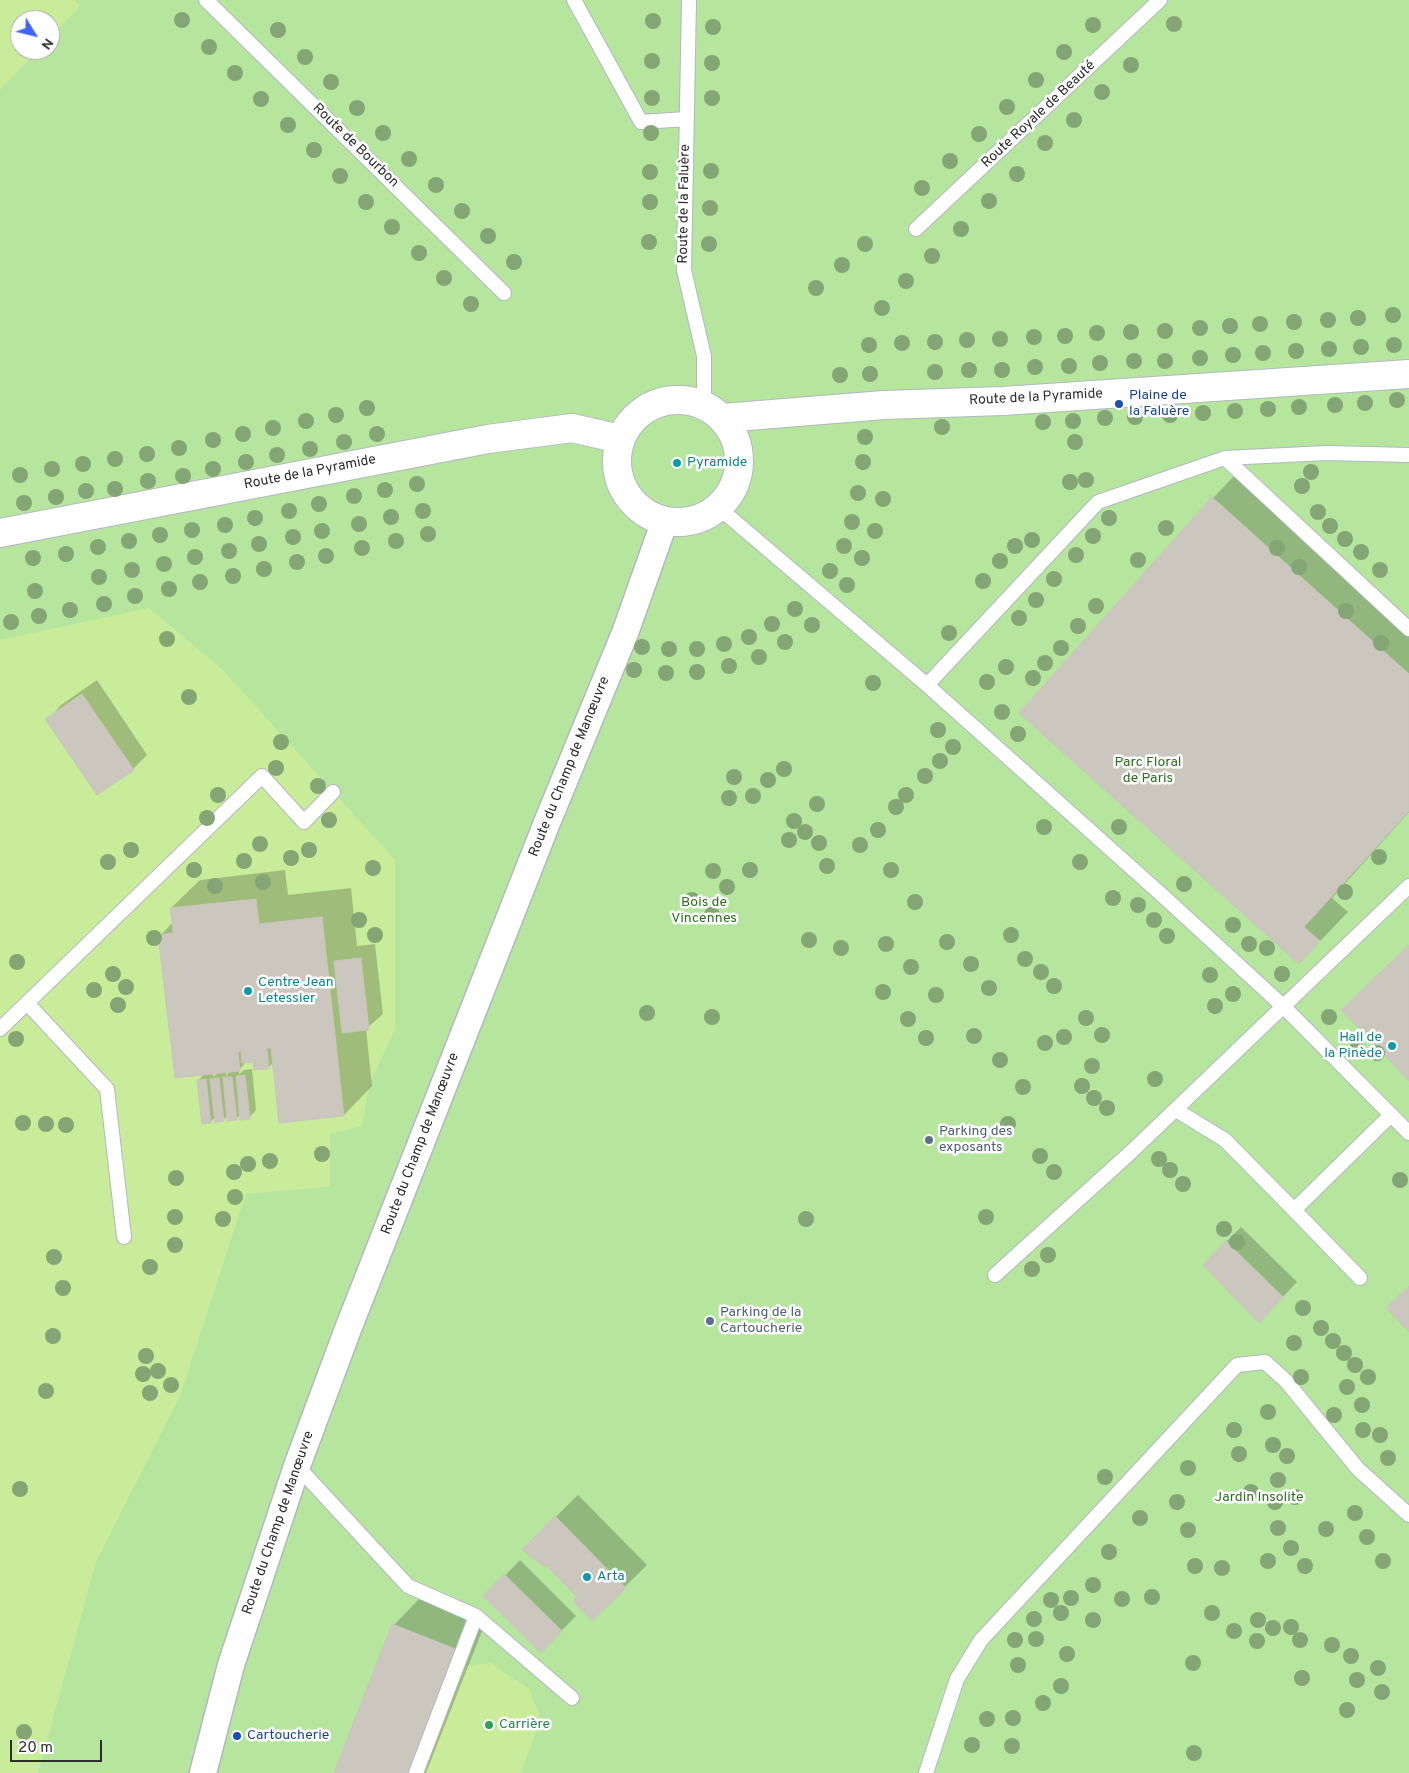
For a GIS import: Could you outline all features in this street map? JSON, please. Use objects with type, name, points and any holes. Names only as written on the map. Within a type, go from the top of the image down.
[{"type":"street","name":"Route de la Pyramide","points":[[714,412],[1003,401],[1409,374]]},
{"type":"street","points":[[679,400],[714,412],[730,429],[737,445],[739,467],[733,488],[719,508],[692,521],[664,523],[639,510],[633,504],[623,486],[616,468],[616,455],[620,439],[632,420],[654,405],[679,400]]},
{"type":"street","name":"Route de la Pyramide","points":[[0,533],[488,439],[572,428],[620,439]]},
{"type":"street","name":"Route du Champ de Manœuvre","points":[[202,1773],[231,1665],[297,1466],[348,1329],[539,843],[625,633],[664,523]]},
{"type":"lane","name":"Route de Bourbon","points":[[206,0],[504,293]]},
{"type":"lane","points":[[574,0],[641,122],[687,119]]},
{"type":"lane","name":"Route de la Faluère","points":[[689,0],[684,270],[704,356],[714,412]]},
{"type":"lane","name":"Route Royale de Beauté","points":[[916,229],[1160,0]]},
{"type":"lane","points":[[927,685],[1098,502],[1225,458],[1326,453],[1409,455]]},
{"type":"lane","points":[[1225,458],[1409,629]]},
{"type":"lane","points":[[719,508],[927,685],[1163,896],[1284,1007],[1409,1133]]},
{"type":"lane","points":[[0,1029],[262,776],[304,822],[333,792]]},
{"type":"lane","points":[[995,1275],[1176,1110],[1409,886]]},
{"type":"lane","points":[[27,1003],[107,1089],[124,1237]]},
{"type":"lane","points":[[1176,1110],[1225,1140],[1360,1278]]},
{"type":"lane","points":[[1294,1210],[1391,1115]]},
{"type":"lane","points":[[926,1773],[957,1679],[981,1640],[1237,1365],[1264,1362],[1286,1381],[1358,1469],[1409,1515]]},
{"type":"lane","points":[[297,1466],[408,1586],[476,1616],[572,1698]]},
{"type":"lane","points":[[416,1773],[476,1616]]},
{"type":"green space","name":"Bois de Vincennes","points":[[0,0],[1409,0],[1409,1773],[0,1773]]},
{"type":"green space","points":[[0,0],[74,0],[80,6],[60,27],[60,10],[10,10],[10,60],[28,60],[0,90]]},
{"type":"green space","points":[[149,608],[223,670],[395,860],[395,1030],[369,1085],[362,1126],[330,1134],[330,1187],[246,1194],[180,1396],[96,1562],[38,1773],[0,1773],[0,640]]},
{"type":"green space","name":"Carrière","points":[[491,1663],[529,1689],[539,1713],[535,1736],[520,1773],[422,1773],[464,1666]]},
{"type":"building","points":[[1212,497],[1409,674],[1409,811],[1304,927],[1320,941],[1299,964],[1019,713]]},
{"type":"building","points":[[82,694],[134,770],[97,795],[45,719]]},
{"type":"building","name":"Centre Jean Letessier","points":[[256,899],[259,924],[322,917],[344,1116],[279,1123],[271,1048],[267,1048],[269,1069],[254,1070],[253,1062],[242,1063],[241,1051],[238,1052],[240,1071],[175,1078],[158,935],[173,933],[170,908]]},
{"type":"building","name":"Hall de la Pinède","points":[[1409,945],[1409,1081],[1341,1010]]},
{"type":"building","points":[[361,958],[369,1030],[342,1033],[334,961]]},
{"type":"building","points":[[245,1075],[250,1119],[240,1120],[236,1076]]},
{"type":"building","points":[[223,1077],[232,1077],[237,1120],[227,1121]]},
{"type":"building","points":[[219,1078],[224,1121],[215,1123],[210,1079]]},
{"type":"building","points":[[206,1079],[211,1123],[202,1124],[197,1080]]},
{"type":"building","points":[[1226,1241],[1283,1297],[1259,1323],[1203,1265]]},
{"type":"building","points":[[1409,1286],[1409,1332],[1386,1308]]},
{"type":"building","name":"Arta","points":[[555,1516],[626,1588],[592,1621],[573,1601],[577,1597],[546,1565],[543,1566],[522,1550]]},
{"type":"building","points":[[504,1574],[562,1631],[541,1653],[483,1596]]},
{"type":"building","points":[[392,1624],[458,1650],[409,1773],[334,1773]]},
{"type":"place","name":"Plaine de la Faluère","points":[[1119,404]]},
{"type":"place","name":"Pyramide","points":[[677,463]]},
{"type":"place","name":"Centre Jean Letessier","points":[[248,991]]},
{"type":"place","name":"Hall de la Pinède","points":[[1392,1046]]},
{"type":"place","name":"Parking des exposants","points":[[929,1140]]},
{"type":"place","name":"Parking de la Cartoucherie","points":[[710,1321]]},
{"type":"place","name":"Arta","points":[[587,1577]]},
{"type":"place","name":"Carrière","points":[[489,1725]]},
{"type":"place","name":"Cartoucherie","points":[[237,1736]]},
{"type":"park label","name":"Parc Floral de Paris","points":[[1148,772]]},
{"type":"park label","name":"Jardin Insolite","points":[[1259,1498]]}]
